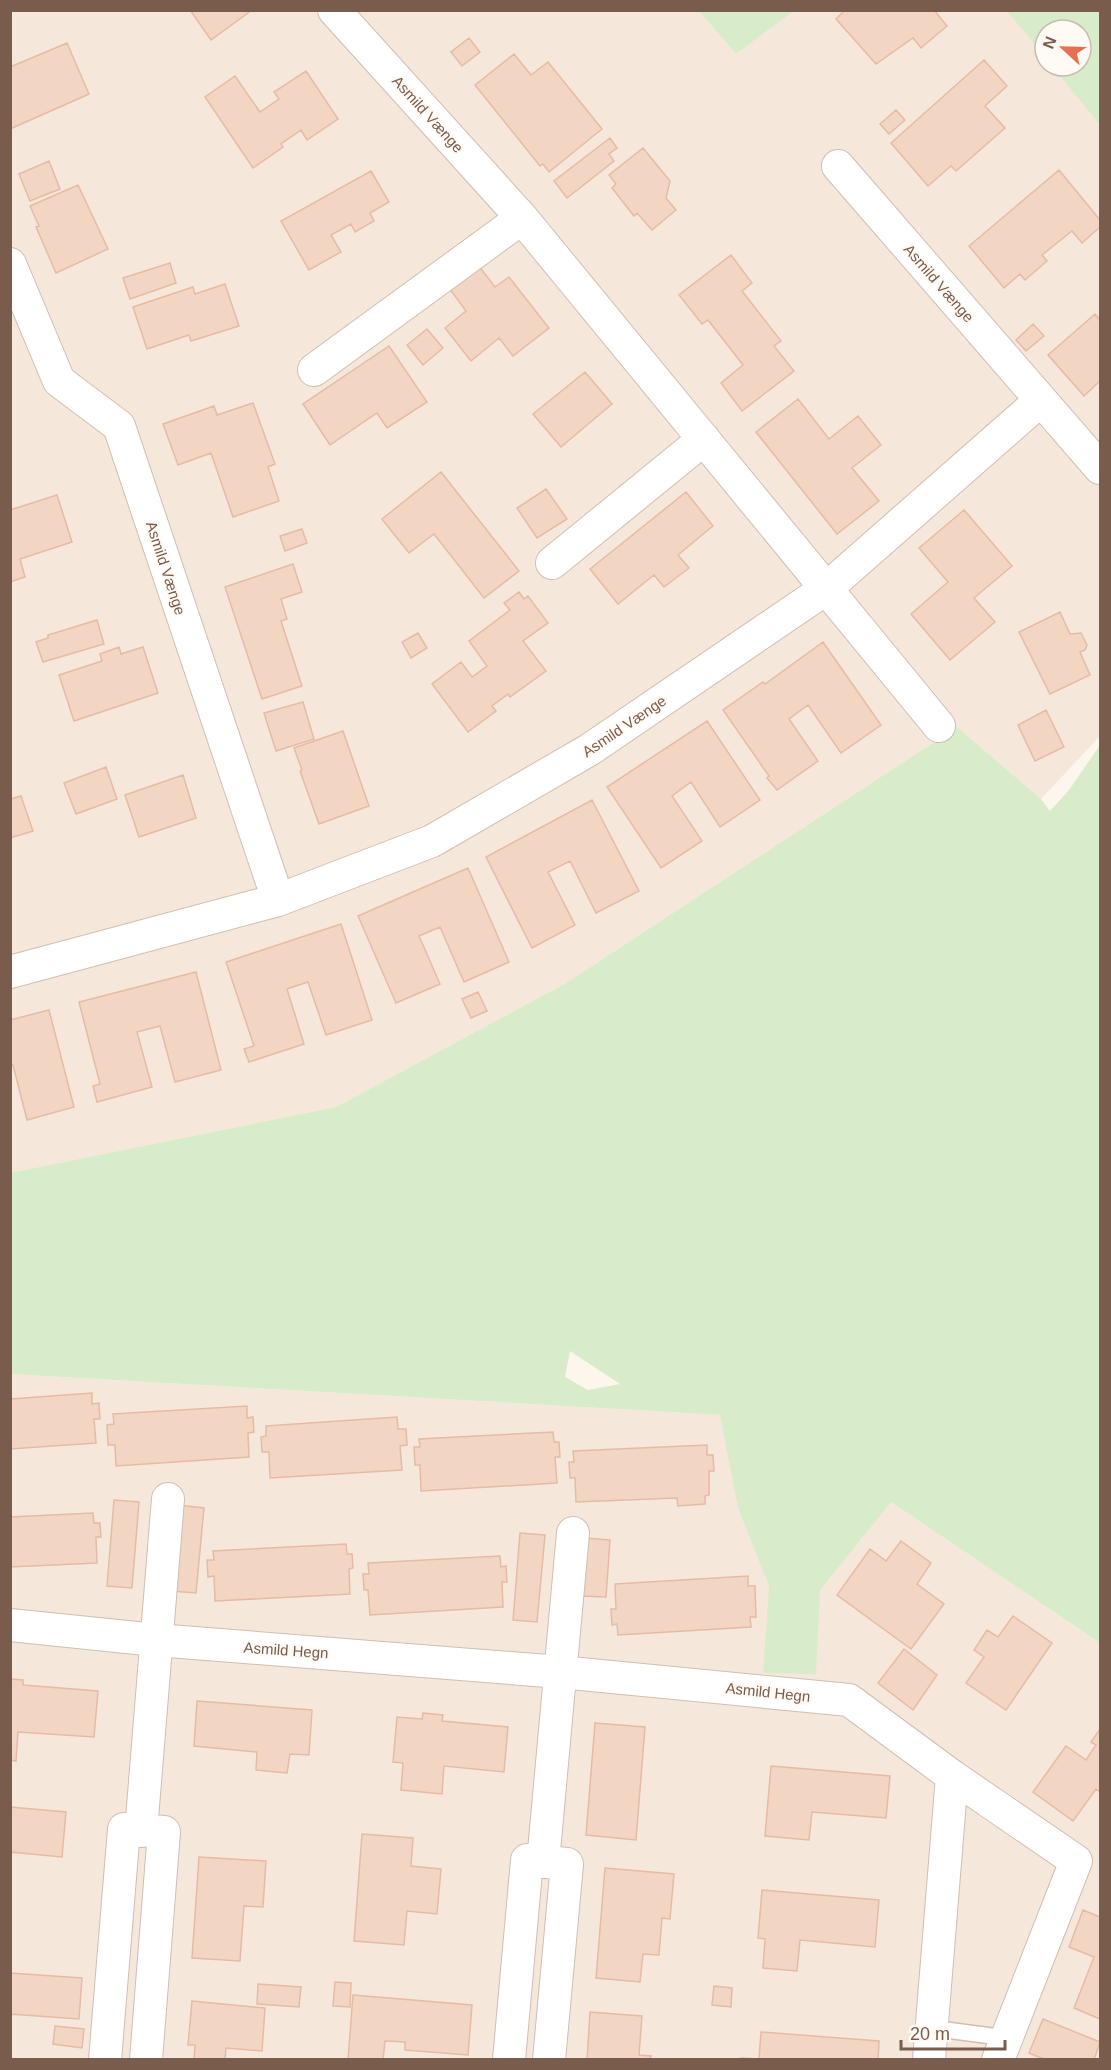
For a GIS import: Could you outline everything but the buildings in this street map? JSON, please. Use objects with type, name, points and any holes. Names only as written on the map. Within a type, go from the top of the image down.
[{"type":"street","name":"Asmild Vænge","points":[[334,10],[522,218],[939,726]]},
{"type":"street","name":"Asmild Vænge","points":[[838,166],[1101,468]]},
{"type":"street","points":[[314,370],[522,218]]},
{"type":"street","name":"Asmild Vænge","points":[[10,264],[59,381],[119,426],[278,900]]},
{"type":"street","name":"Asmild Vænge","points":[[10,972],[278,900],[432,841],[589,750],[827,588],[1041,400]]},
{"type":"street","points":[[552,563],[704,439]]},
{"type":"street","points":[[141,1831],[168,1499]]},
{"type":"street","points":[[543,1862],[573,1533]]},
{"type":"street","name":"Asmild Hegn","points":[[10,1625],[156,1640],[560,1672],[849,1700],[952,1776],[1076,1861],[1002,2049]]},
{"type":"street","points":[[929,2060],[952,1776]]},
{"type":"street","points":[[105,2060],[124,1829],[164,1832],[146,2060]]},
{"type":"street","points":[[509,2060],[527,1860],[567,1864],[549,2060]]},
{"type":"lane","points":[[931,2028],[1002,2049]]},
{"type":"shaded area","points":[[11,11],[699,11],[736,54],[794,11],[1013,11],[1033,36],[1033,78],[1067,78],[1100,120],[1100,736],[1041,799],[957,727],[566,983],[336,1107],[11,1173]]},
{"type":"shaded area","points":[[10,1374],[720,1415],[891,1502],[1100,1643],[1100,2059],[11,2059]]},
{"type":"green space","points":[[699,11],[794,11],[736,54]]},
{"type":"green space","points":[[1007,11],[1100,11],[1100,125],[1062,78],[1093,78],[1093,18],[1033,18],[1033,42]]},
{"type":"green space","points":[[957,727],[1041,799],[1050,811],[1069,790],[1100,745],[1100,1643],[891,1502],[820,1590],[816,1674],[763,1673],[769,1586],[738,1508],[720,1415],[11,1374],[10,1173],[336,1107],[566,983]],"holes":[[[570,1351],[620,1384],[588,1390],[565,1377]]]}]
